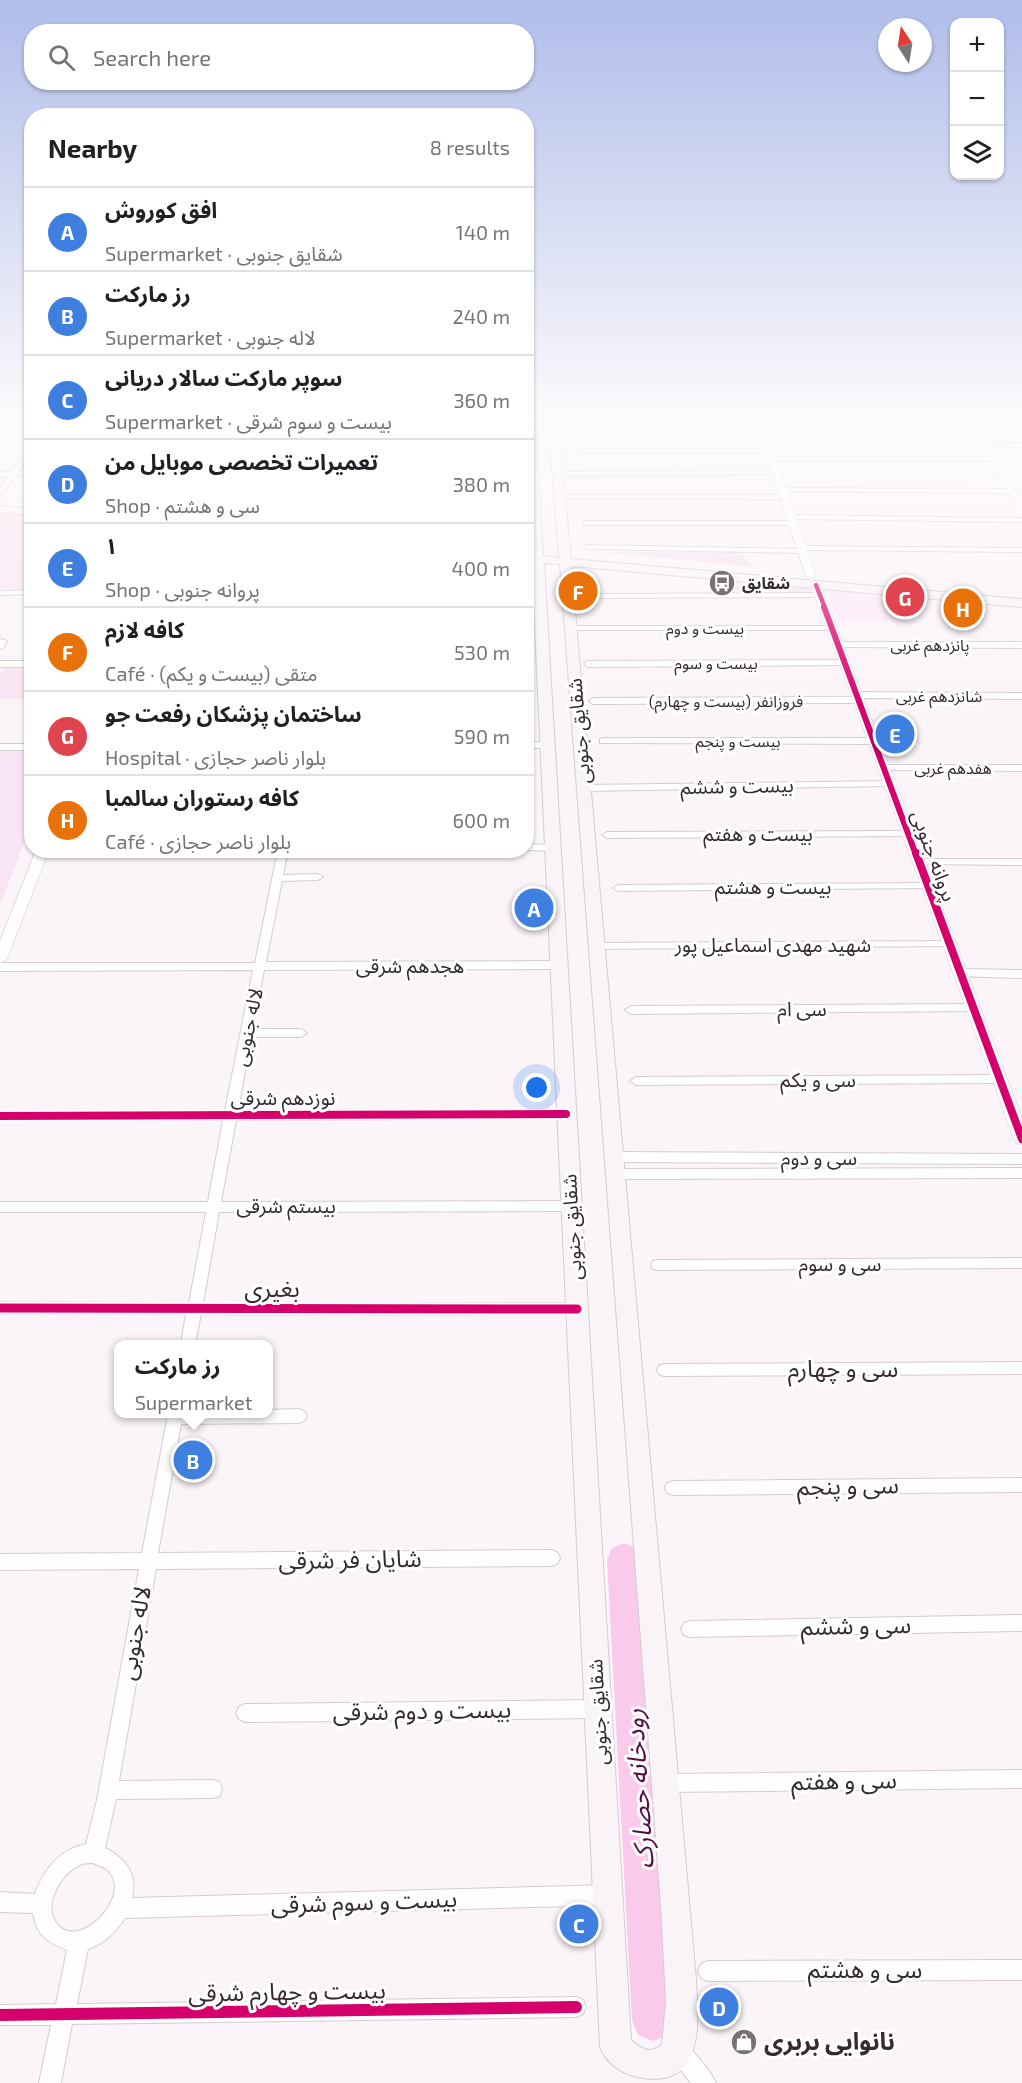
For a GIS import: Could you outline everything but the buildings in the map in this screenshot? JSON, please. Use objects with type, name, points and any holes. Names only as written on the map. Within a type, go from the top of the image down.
[{"type":"main road","name":"شقایق جنوبی","points":[[534,650],[537,746],[552,848],[616,2047],[633,2062],[653,2067],[667,2062],[679,2035],[676,1906],[624,1165],[597,946],[583,788],[578,583],[564,558],[560,512]]},
{"type":"main road","points":[[534,554],[815,586],[1022,594]]},
{"type":"main road","points":[[564,558],[636,569],[1022,603]]},
{"type":"main road","points":[[578,583],[598,571],[636,569]]},
{"type":"street","name":"پروانه جنوبی","points":[[790,512],[815,586],[1021,1134]]},
{"type":"street","points":[[586,523],[1022,520]]},
{"type":"street","points":[[588,547],[1022,550]]},
{"type":"street","points":[[578,583],[815,586]]},
{"type":"street","points":[[0,592],[24,592]]},
{"type":"street","name":"بیست و دوم","points":[[579,628],[831,628]]},
{"type":"street","name":"پانزدهم غربی","points":[[838,645],[1022,645]]},
{"type":"street","name":"بیست و سوم","points":[[588,664],[845,663]]},
{"type":"street","points":[[0,664],[24,664]]},
{"type":"street","name":"شانزدهم غربی","points":[[858,698],[1022,696]]},
{"type":"street","name":"فروزانفر (بیست و چهارم)","points":[[593,701],[858,698]]},
{"type":"street","name":"بیست و پنجم","points":[[603,741],[874,741]]},
{"type":"street","points":[[0,747],[24,747]]},
{"type":"street","name":"هفدهم غربی","points":[[884,768],[1022,768]]},
{"type":"street","name":"بیست و ششم","points":[[583,788],[890,784]]},
{"type":"street","name":"بیست و هفتم","points":[[607,835],[908,834]]},
{"type":"street","points":[[534,847],[552,848]]},
{"type":"street","points":[[0,959],[40,858]]},
{"type":"street","name":"لاله جنوبی","points":[[189,1340],[230,1115],[282,858]]},
{"type":"street","points":[[919,862],[1022,862]]},
{"type":"street","points":[[278,878],[318,877]]},
{"type":"street","name":"بیست و هشتم","points":[[618,888],[928,886]]},
{"type":"street","name":"شهید مهدی اسماعیل پور","points":[[597,946],[950,944]]},
{"type":"street","name":"هجدهم شرقی","points":[[0,967],[558,965]]},
{"type":"street","points":[[960,973],[1022,974]]},
{"type":"street","name":"سی ام","points":[[631,1010],[973,1008]]},
{"type":"street","points":[[246,1033],[301,1033]]},
{"type":"street","name":"سی و یکم","points":[[636,1081],[1000,1079]]},
{"type":"street","name":"نوزدهم شرقی","points":[[0,1116],[566,1114]]},
{"type":"street","points":[[768,1158],[771,1173]]},
{"type":"street","name":"سی و دوم","points":[[624,1165],[768,1158],[1022,1159]]},
{"type":"street","name":"سی و دوم","points":[[624,1165],[771,1173],[1022,1173]]},
{"type":"street","name":"بیستم شرقی","points":[[0,1207],[571,1206]]},
{"type":"street","name":"سی و سوم","points":[[658,1265],[1022,1263]]},
{"type":"street","name":"بغیری","points":[[0,1308],[577,1309]]},
{"type":"street","name":"سی و چهارم","points":[[664,1370],[1022,1368]]},
{"type":"street","points":[[273,1416],[299,1416]]},
{"type":"street","name":"لاله جنوبی","points":[[94,1853],[108,1790],[174,1418]]},
{"type":"street","name":"سی و پنجم","points":[[673,1488],[1022,1485]]},
{"type":"street","name":"شایان فر شرقی","points":[[0,1562],[552,1558]]},
{"type":"street","name":"سی و ششم","points":[[690,1629],[1022,1623]]},
{"type":"street","name":"بیست و دوم شرقی","points":[[245,1713],[598,1709]]},
{"type":"street","name":"سی و هفتم","points":[[666,1783],[1022,1779]]},
{"type":"street","points":[[108,1790],[213,1790]]},
{"type":"street","points":[[94,1853],[114,1862],[121,1871],[124,1882],[120,1908],[103,1931],[79,1941],[56,1936],[48,1928],[42,1904],[50,1878],[70,1859],[94,1853]]},
{"type":"street","name":"بیست و سوم شرقی","points":[[120,1908],[608,1895]]},
{"type":"street","points":[[0,1902],[42,1904]]},
{"type":"street","points":[[50,2083],[79,1941]]},
{"type":"street","name":"سی و هشتم","points":[[708,1971],[1022,1970]]},
{"type":"street","name":"بیست و چهارم شرقی","points":[[0,2015],[576,2007]]},
{"type":"street","points":[[679,2035],[705,2083]]},
{"type":"shaded area","points":[[0,512],[24,514],[24,589],[0,588]]},
{"type":"shaded area","points":[[599,552],[739,552],[754,567]]},
{"type":"shaded area","points":[[723,578],[810,585],[812,594],[723,594]]},
{"type":"shaded area","points":[[835,591],[897,598],[906,621],[837,621],[827,593]]},
{"type":"shaded area","points":[[6,666],[24,666],[24,699],[0,699],[0,676]]},
{"type":"shaded area","points":[[0,751],[24,751],[24,843],[0,905]]},
{"type":"waterway","name":"رودخانه حصارک","points":[[624,1559],[653,2020]]},
{"type":"cycle path","points":[[816,585],[1022,1139]]},
{"type":"cycle path","points":[[0,1116],[566,1114]]},
{"type":"cycle path","points":[[0,1308],[577,1309]]},
{"type":"cycle path","points":[[0,2015],[576,2007]]},
{"type":"place","name":"شقایق","points":[[722,583]]},
{"type":"place","name":"کافه لازم","points":[[578,591]]},
{"type":"place","name":"ساختمان پزشكان رفعت جو","points":[[905,597]]},
{"type":"place","name":"کافه رستوران سالمبا","points":[[963,608]]},
{"type":"place","name":"۱","points":[[895,734]]},
{"type":"place","name":"افق کوروش","points":[[534,908]]},
{"type":"place","name":"رز مارکت","points":[[193,1460]]},
{"type":"place","name":"سوپر مارکت سالار دریانی","points":[[579,1924]]},
{"type":"place","name":"تعمیرات تخصصی موبایل من","points":[[719,2007]]},
{"type":"place","name":"نانوایی بربری","points":[[744,2042]]}]
